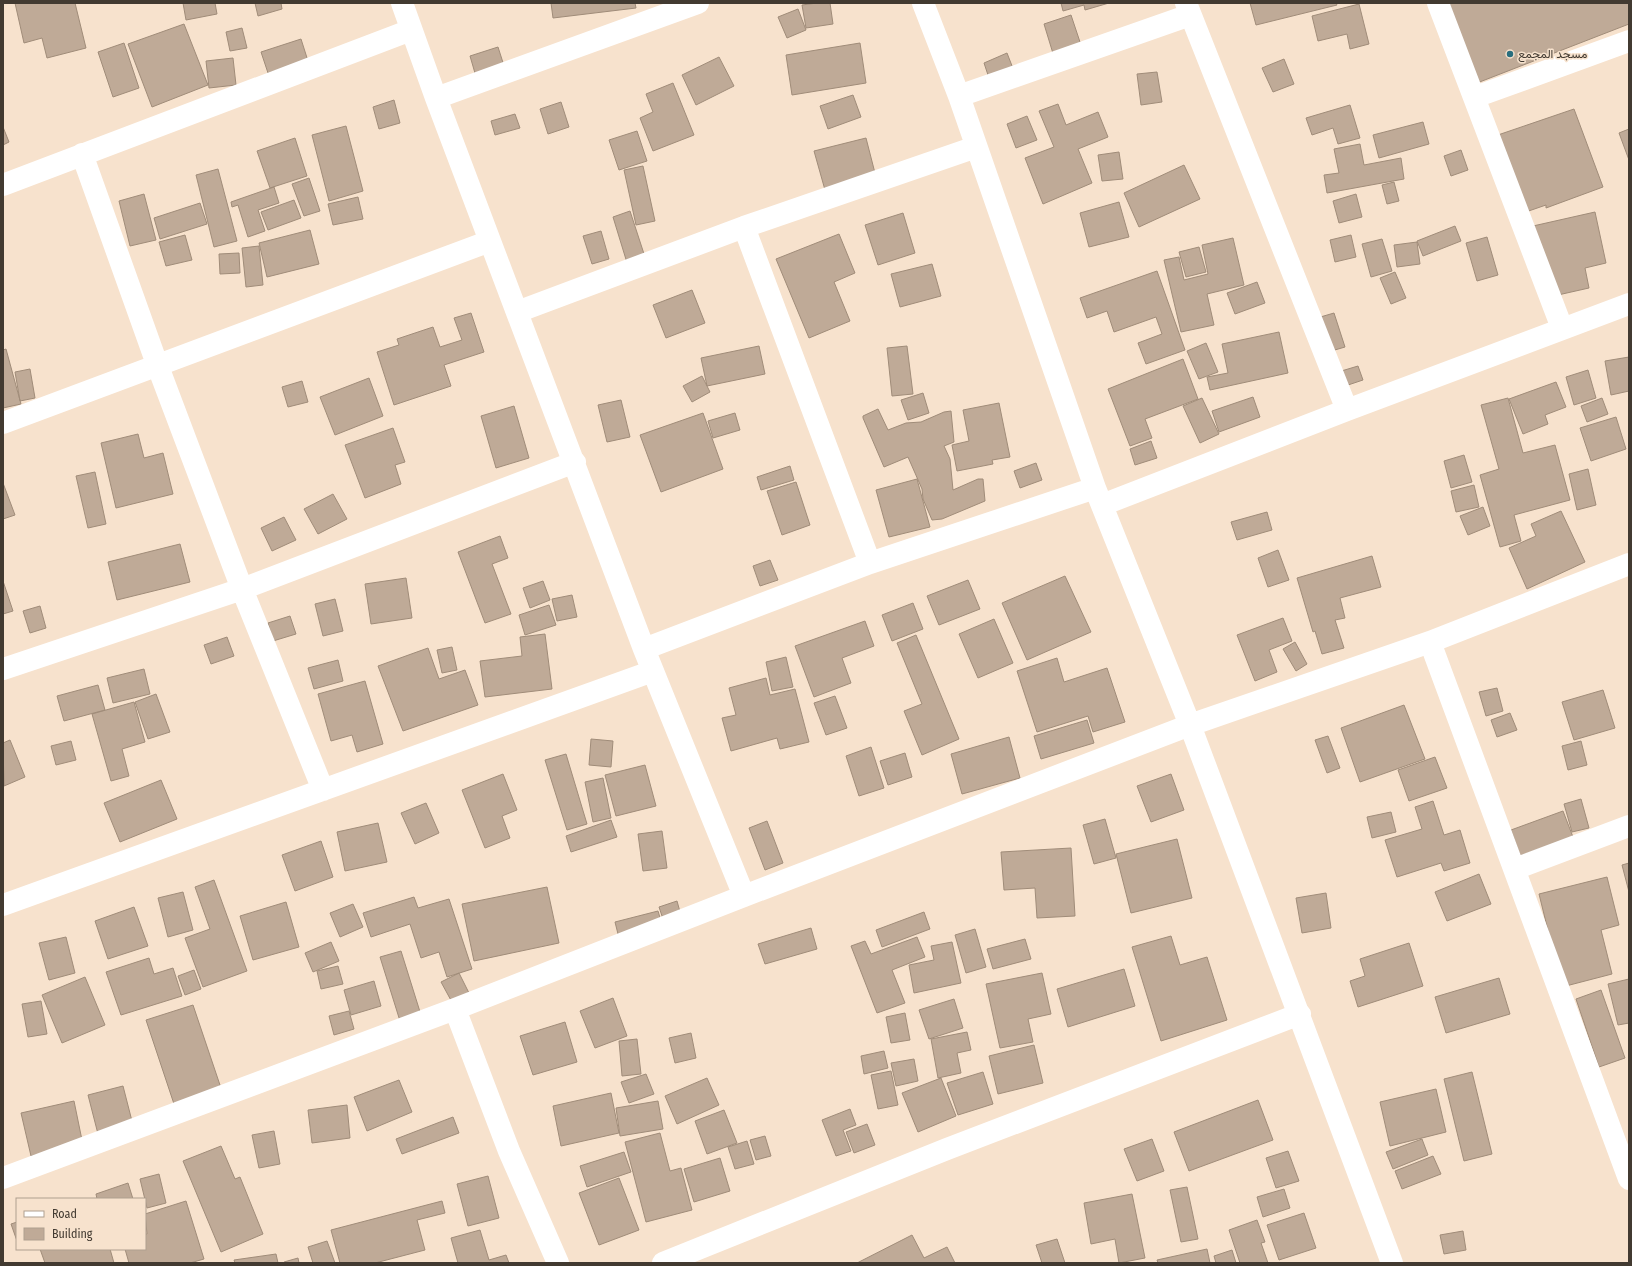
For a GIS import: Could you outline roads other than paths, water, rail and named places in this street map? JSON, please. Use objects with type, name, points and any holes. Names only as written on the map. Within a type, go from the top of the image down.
[{"type":"street","points":[[402,3],[436,98],[575,462],[644,649],[744,896]]},
{"type":"street","points":[[436,98],[698,3]]},
{"type":"street","points":[[923,3],[959,96],[1098,496],[1190,725],[1300,1014],[1392,1263]]},
{"type":"street","points":[[1438,3],[1562,328]]},
{"type":"street","points":[[959,96],[1188,9],[1347,410]]},
{"type":"street","points":[[3,185],[411,30]]},
{"type":"street","points":[[1474,98],[1629,41]]},
{"type":"street","points":[[517,312],[744,227],[976,147]]},
{"type":"street","points":[[82,154],[157,364],[242,589],[323,790]]},
{"type":"street","points":[[744,227],[870,564]]},
{"type":"street","points":[[3,423],[157,364],[490,241]]},
{"type":"street","points":[[644,649],[870,564],[1098,496],[1347,410],[1629,304]]},
{"type":"street","points":[[3,669],[242,589],[575,462]]},
{"type":"street","points":[[5,1172],[455,1009],[744,896],[1190,725],[1430,642],[1629,564]]},
{"type":"street","points":[[1430,642],[1629,1179]]},
{"type":"street","points":[[3,905],[653,671]]},
{"type":"street","points":[[1515,869],[1629,826]]},
{"type":"street","points":[[455,1009],[509,1151],[558,1263]]},
{"type":"street","points":[[663,1263],[954,1146],[1300,1014]]},
{"type":"place","name":"مسجد المجمع","points":[[1510,54]]}]
